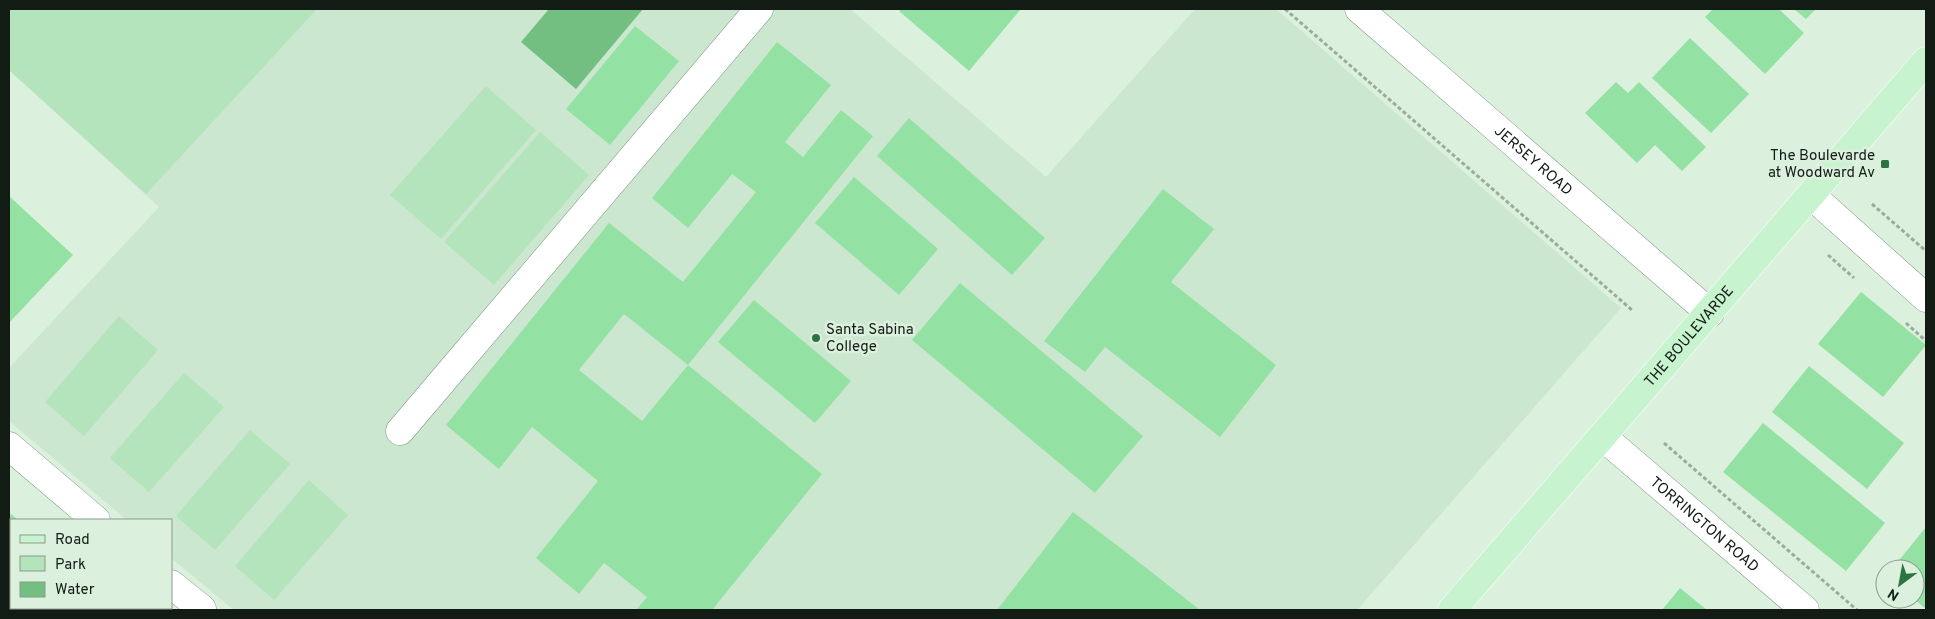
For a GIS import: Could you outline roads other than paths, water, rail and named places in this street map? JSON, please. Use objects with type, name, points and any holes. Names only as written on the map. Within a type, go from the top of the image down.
[{"type":"main road","name":"THE BOULEVARDE","points":[[1452,610],[1926,61]]},
{"type":"street","points":[[400,431],[759,9]]},
{"type":"street","name":"JERSEY ROAD","points":[[1359,9],[1710,313]]},
{"type":"street","points":[[1811,195],[1926,298]]},
{"type":"street","name":"TORRINGTON ROAD","points":[[1603,436],[1805,610]]},
{"type":"street","points":[[9,446],[95,519]]},
{"type":"street","points":[[172,585],[202,609]]},
{"type":"water","points":[[549,9],[643,9],[576,89],[521,42]]},
{"type":"place","name":"The Boulevarde at Woodward Av","points":[[1885,164]]},
{"type":"place","name":"Santa Sabina College","points":[[816,338]]}]
